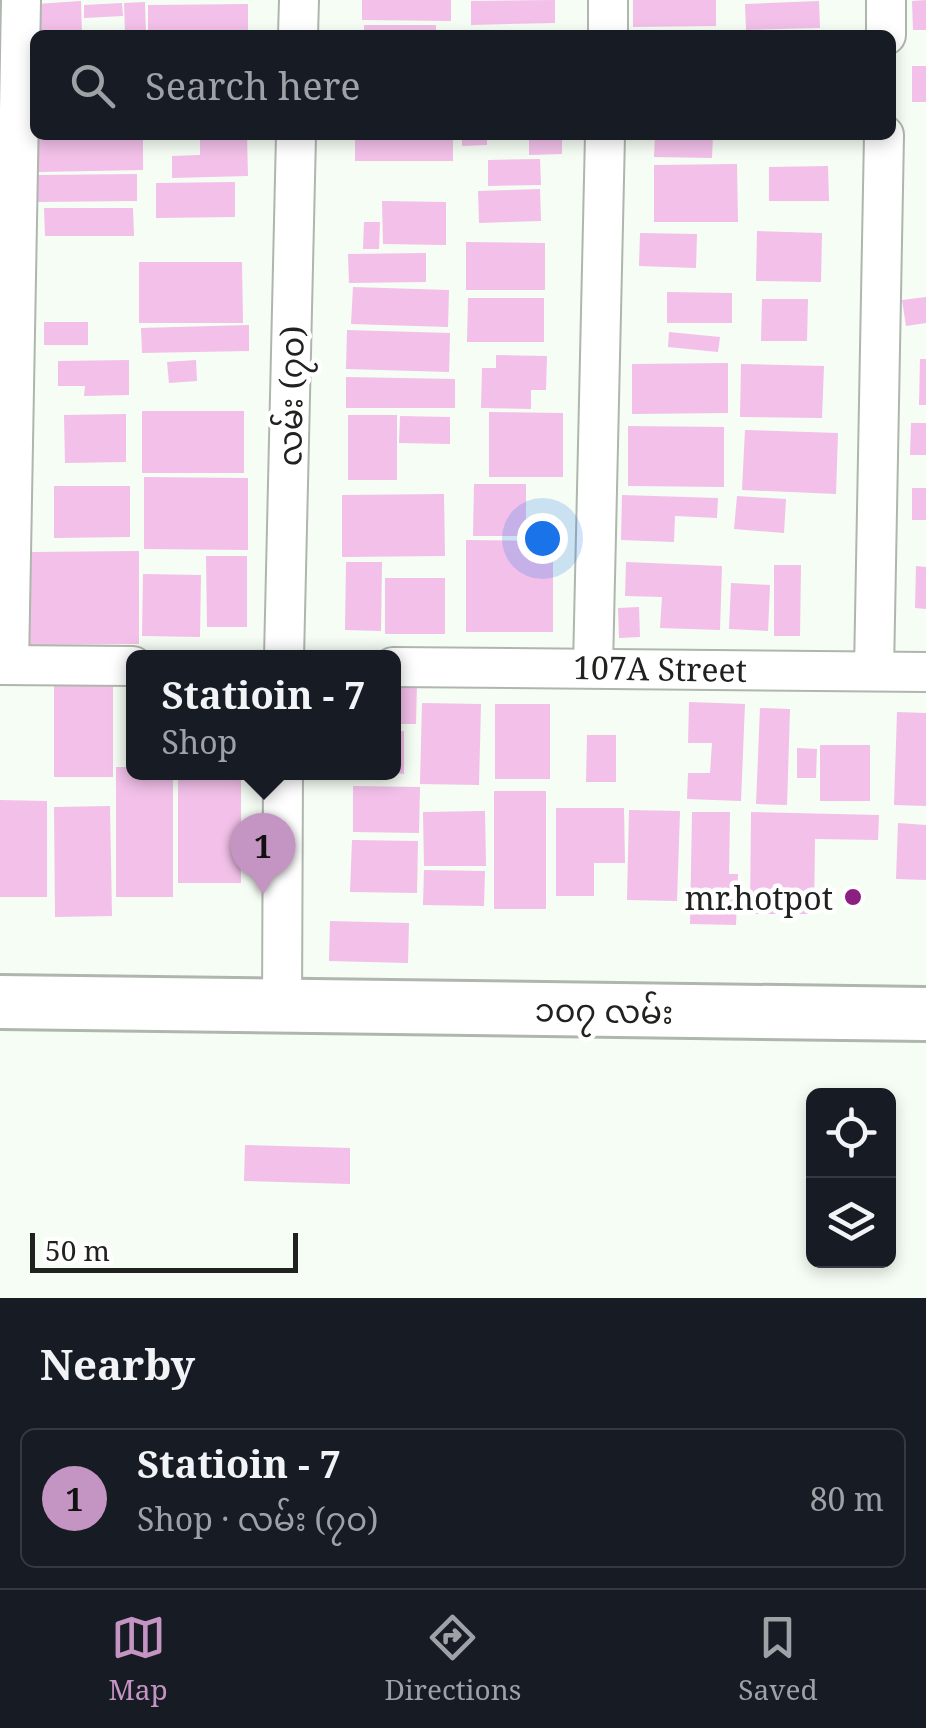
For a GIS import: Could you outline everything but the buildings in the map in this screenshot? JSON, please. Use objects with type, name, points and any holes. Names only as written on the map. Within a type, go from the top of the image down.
[{"type":"main road","name":"၁၀၇ လမ်း","points":[[0,1002],[926,1014]]},
{"type":"street","points":[[21,0],[4,665],[126,666]]},
{"type":"street","points":[[298,30],[299,0]]},
{"type":"street","points":[[608,0],[608,30]]},
{"type":"street","points":[[886,0],[886,30]]},
{"type":"street","name":"လမ်း (၇၀)","points":[[284,650],[296,140]]},
{"type":"street","points":[[593,667],[605,140]]},
{"type":"street","points":[[874,671],[884,140]]},
{"type":"street","name":"107A Street","points":[[401,667],[926,672]]},
{"type":"street","points":[[282,1006],[283,780]]},
{"type":"place","name":"Statioin - 7","points":[[263,895]]},
{"type":"place","name":"mr.hotpot","points":[[853,897]]}]
